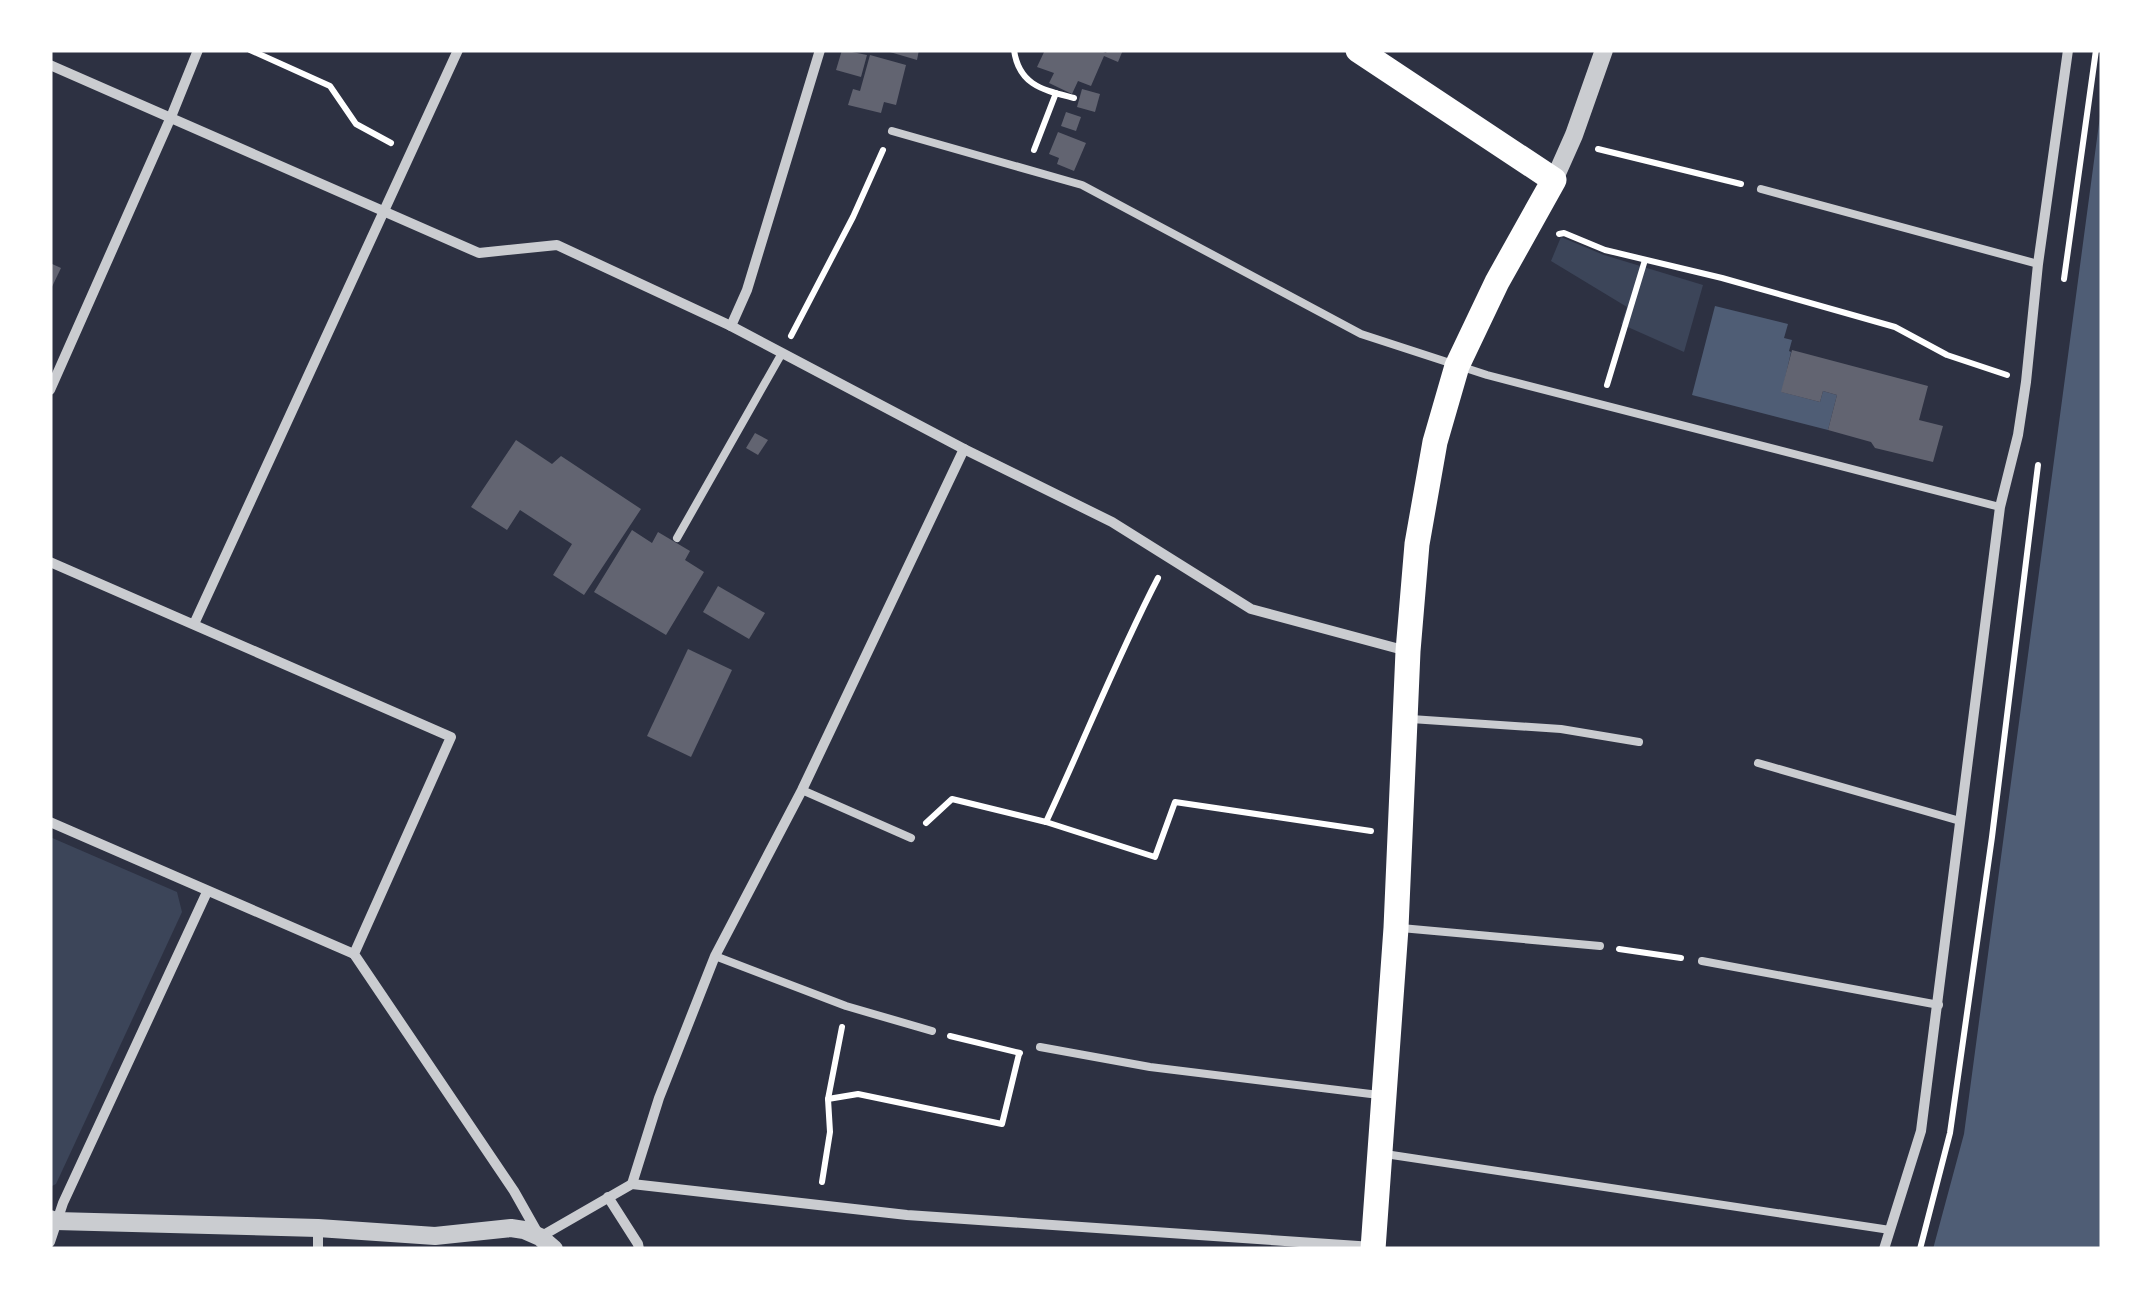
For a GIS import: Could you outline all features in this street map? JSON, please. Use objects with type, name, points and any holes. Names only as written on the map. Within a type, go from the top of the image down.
[{"type":"main road","points":[[1358,50],[1554,180],[1496,282],[1457,366],[1435,442],[1417,544],[1373,1248]]},
{"type":"street","points":[[50,390],[198,50]]},
{"type":"street","points":[[194,624],[458,50]]},
{"type":"street","points":[[731,326],[747,290],[820,50]]},
{"type":"street","points":[[1554,180],[1604,50]]},
{"type":"street","points":[[1884,1249],[1921,1132],[2000,507],[2026,382],[2068,50]]},
{"type":"street","points":[[50,65],[479,252],[557,245],[731,326],[1112,522],[1251,610],[1408,651]]},
{"type":"street","points":[[632,1184],[659,1098],[715,956],[802,790],[964,449]]},
{"type":"street","points":[[52,566],[451,737],[354,954]]},
{"type":"street","points":[[50,822],[354,954],[547,1243]]},
{"type":"street","points":[[50,1242],[53,1220],[207,892]]},
{"type":"street","points":[[547,1243],[608,1197],[632,1184],[926,1216],[1373,1248]]},
{"type":"street","points":[[608,1197],[638,1249]]},
{"type":"street","points":[[53,1220],[318,1228],[435,1236],[511,1228],[524,1230],[547,1243]]},
{"type":"street","points":[[318,1228],[318,1249]]},
{"type":"lane","points":[[892,131],[1082,185],[1361,334],[1457,366],[1601,406],[2000,507]]},
{"type":"lane","points":[[1761,189],[2038,264]]},
{"type":"lane","points":[[677,538],[782,353]]},
{"type":"lane","points":[[1406,719],[1561,729],[1639,742]]},
{"type":"lane","points":[[1758,763],[1960,821]]},
{"type":"lane","points":[[802,790],[911,838]]},
{"type":"lane","points":[[1396,928],[1600,946]]},
{"type":"lane","points":[[715,956],[846,1006],[932,1030]]},
{"type":"lane","points":[[1702,961],[1939,1005]]},
{"type":"lane","points":[[1040,1047],[1150,1067],[1383,1096]]},
{"type":"lane","points":[[1380,1154],[1890,1230]]},
{"type":"path","points":[[250,50],[330,86],[356,124],[410,154]]},
{"type":"path","points":[[1014,50],[1018,67],[1027,80],[1042,89],[1074,98]]},
{"type":"path","points":[[2063,285],[2096,50]]},
{"type":"path","points":[[1026,170],[1056,93]]},
{"type":"path","points":[[782,353],[892,131]]},
{"type":"path","points":[[1592,148],[1761,189]]},
{"type":"path","points":[[1548,236],[1564,233],[1604,250],[1722,278],[1895,327],[1947,355],[2026,382]]},
{"type":"path","points":[[1601,406],[1645,260]]},
{"type":"path","points":[[1920,1249],[1950,1133],[2040,454]]},
{"type":"path","points":[[1046,822],[1133,626],[1168,559]]},
{"type":"path","points":[[911,838],[952,800],[1046,822],[1155,856],[1175,802],[1401,835]]},
{"type":"path","points":[[1600,946],[1702,961]]},
{"type":"path","points":[[818,1206],[830,1132],[828,1100],[846,1006]]},
{"type":"path","points":[[932,1030],[966,1042],[1020,1053],[1040,1047]]},
{"type":"path","points":[[828,1100],[858,1094],[1002,1124],[1020,1053]]},
{"type":"shaded area","points":[[2102,101],[2102,1249],[1933,1249],[1964,1134]]},
{"type":"shaded area","points":[[1561,237],[1604,255],[1703,285],[1684,352],[1621,324],[1627,307],[1551,261]]},
{"type":"shaded area","points":[[1715,306],[1788,324],[1784,338],[1792,340],[1791,352],[1782,392],[1820,402],[1823,391],[1837,395],[1828,430],[1692,395]]},
{"type":"shaded area","points":[[50,837],[177,892],[182,912],[56,1184],[50,1187]]},
{"type":"building","points":[[842,50],[867,55],[861,77],[836,70]]},
{"type":"building","points":[[883,50],[919,50],[917,60]]},
{"type":"building","points":[[1045,50],[1123,50],[1118,62],[1104,56],[1091,86],[1078,81],[1072,94],[1049,83],[1054,73],[1037,67]]},
{"type":"building","points":[[870,55],[906,65],[896,105],[884,102],[881,113],[848,105],[853,89],[860,91]]},
{"type":"building","points":[[1082,89],[1100,94],[1095,112],[1077,107]]},
{"type":"building","points":[[1066,112],[1081,117],[1076,131],[1061,126]]},
{"type":"building","points":[[1058,132],[1086,143],[1074,171],[1057,164],[1059,158],[1049,154]]},
{"type":"building","points":[[50,263],[61,268],[50,291]]},
{"type":"building","points":[[1792,350],[1928,386],[1919,420],[1943,426],[1933,462],[1875,448],[1871,442],[1828,430],[1837,395],[1823,391],[1820,402],[1781,392]]},
{"type":"building","points":[[755,433],[768,440],[758,455],[746,448]]},
{"type":"building","points":[[516,440],[552,464],[561,456],[641,509],[584,595],[553,575],[572,544],[520,510],[507,530],[471,507]]},
{"type":"building","points":[[632,530],[652,543],[658,532],[690,551],[685,560],[704,572],[666,635],[594,592]]},
{"type":"building","points":[[718,586],[765,613],[749,639],[703,612]]},
{"type":"building","points":[[688,649],[732,670],[691,757],[647,736]]}]
